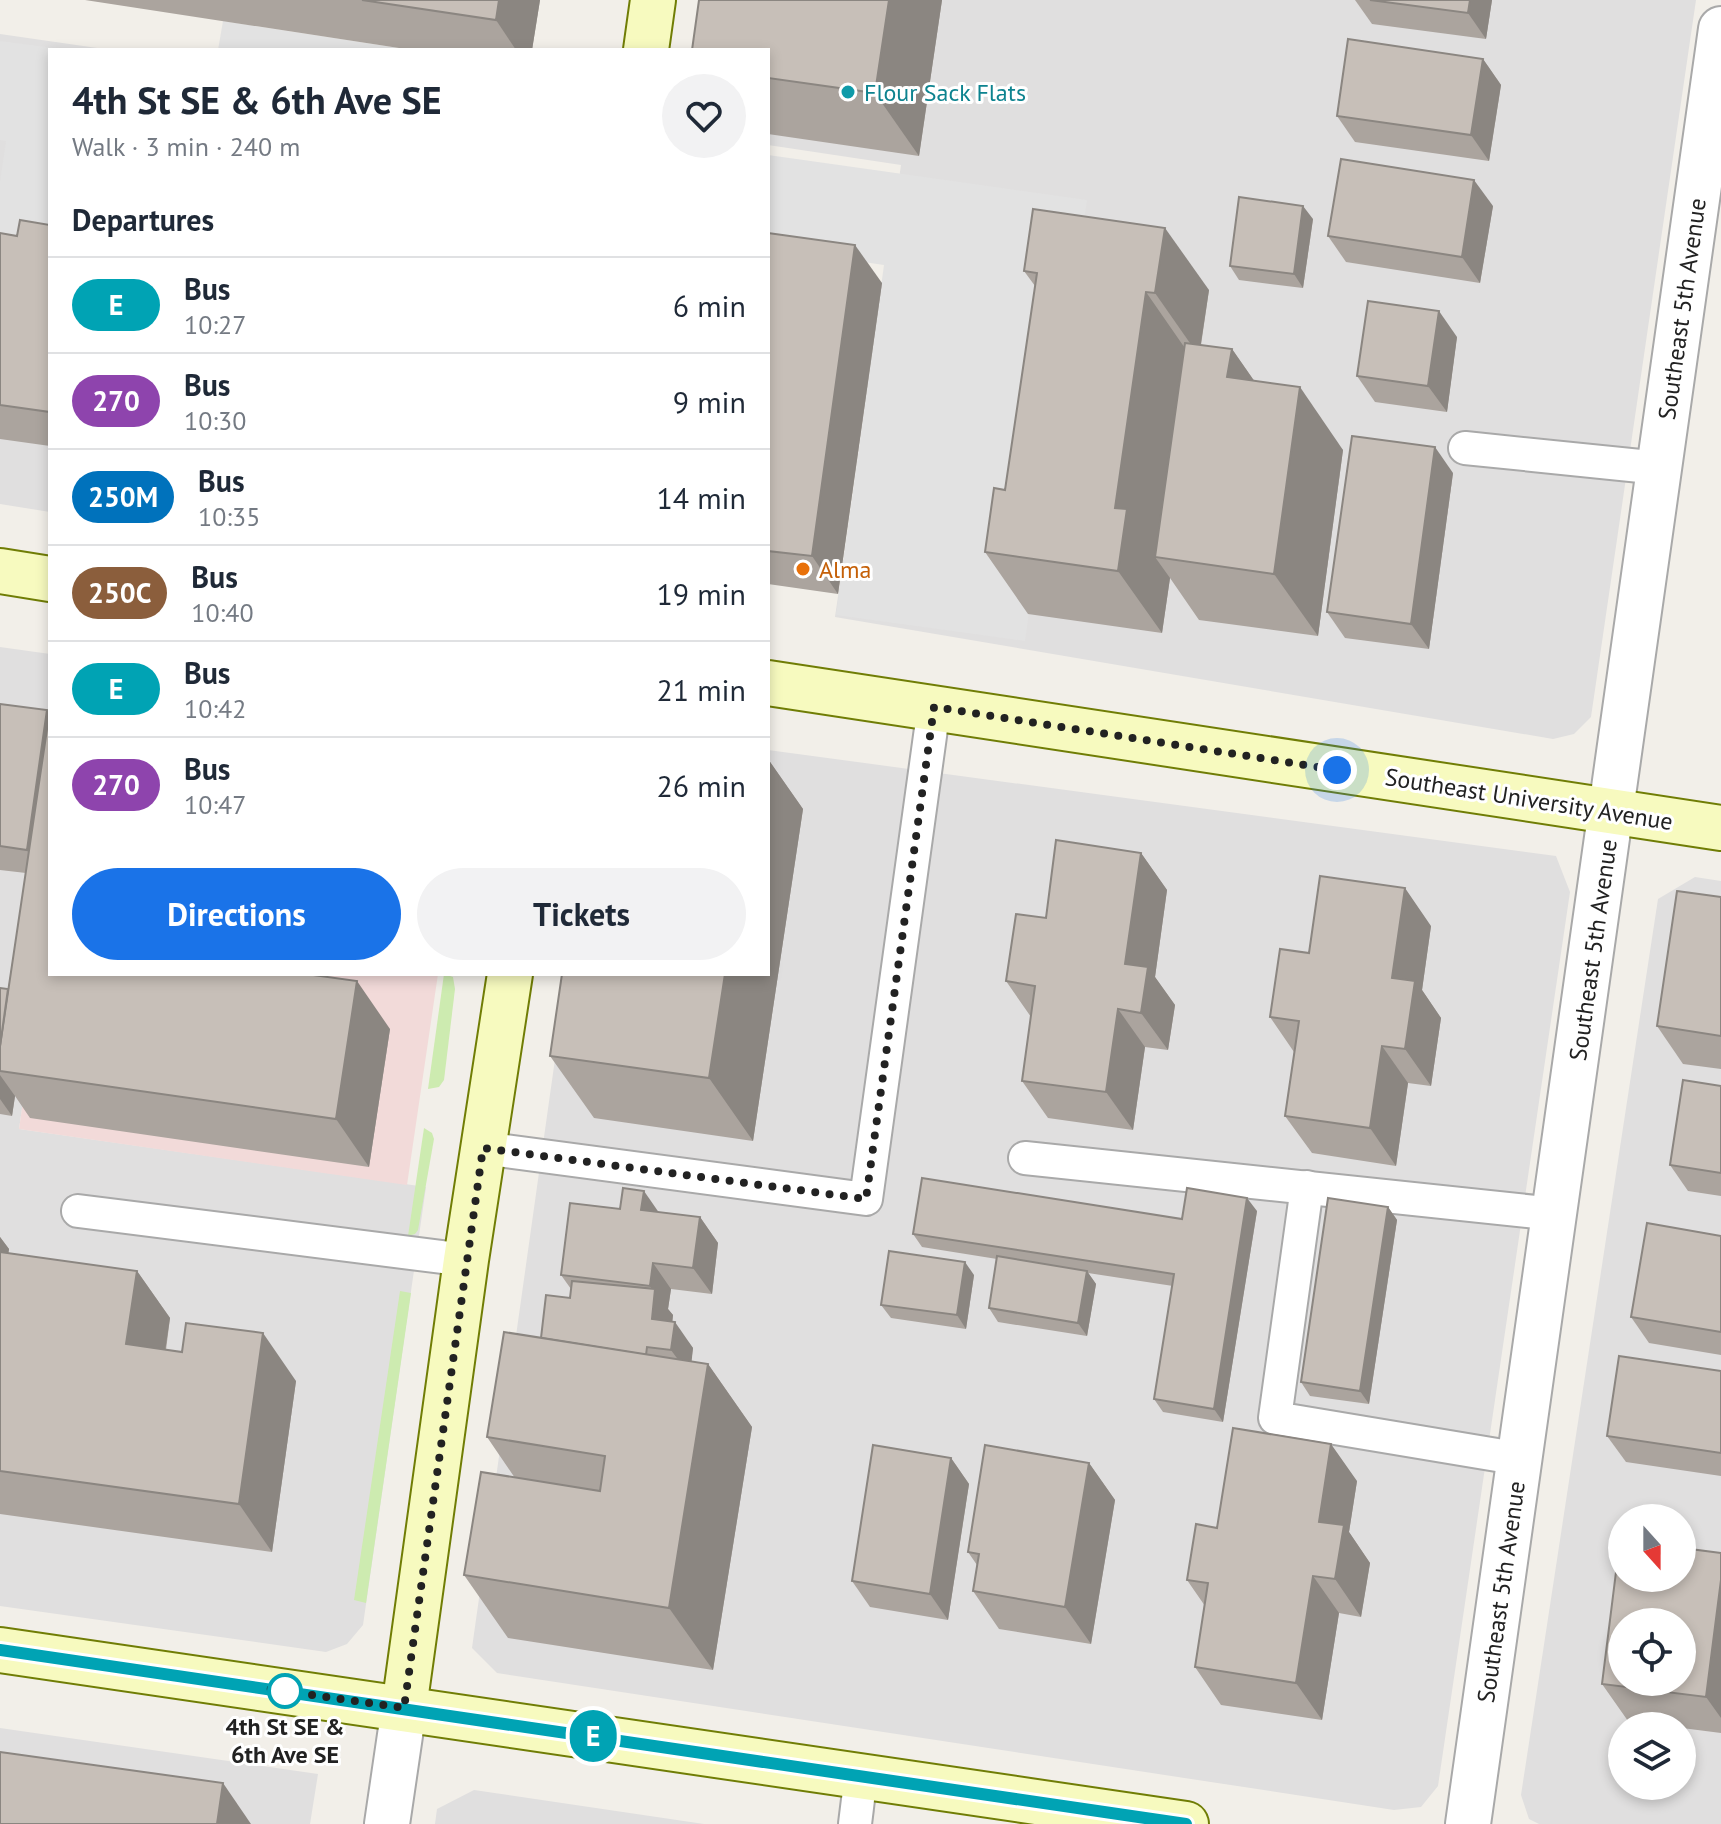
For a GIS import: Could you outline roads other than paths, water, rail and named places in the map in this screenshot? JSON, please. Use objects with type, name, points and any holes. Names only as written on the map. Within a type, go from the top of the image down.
[{"type":"main road","points":[[646,48],[653,0]]},
{"type":"main road","points":[[0,571],[48,579]]},
{"type":"main road","name":"Southeast University Avenue","points":[[770,683],[1721,828]]},
{"type":"main road","points":[[404,1708],[466,1260],[510,976]]},
{"type":"main road","points":[[0,1650],[1186,1824]]},
{"type":"street","name":"Southeast 5th Avenue","points":[[1468,1824],[1721,29]]},
{"type":"street","points":[[387,1824],[404,1708]]},
{"type":"lane","points":[[1465,448],[1660,468]]},
{"type":"lane","points":[[483,1148],[866,1199],[934,707]]},
{"type":"lane","points":[[1025,1158],[1555,1214]]},
{"type":"lane","points":[[1307,1187],[1275,1418],[1521,1459]]},
{"type":"lane","points":[[78,1211],[466,1260]]},
{"type":"lane","points":[[855,1824],[861,1775]]},
{"type":"place","name":"Flour Sack Flats","points":[[848,92]]},
{"type":"place","name":"Alma","points":[[803,569]]},
{"type":"place","name":"4th St SE & 6th Ave SE","points":[[285,1691]]}]
